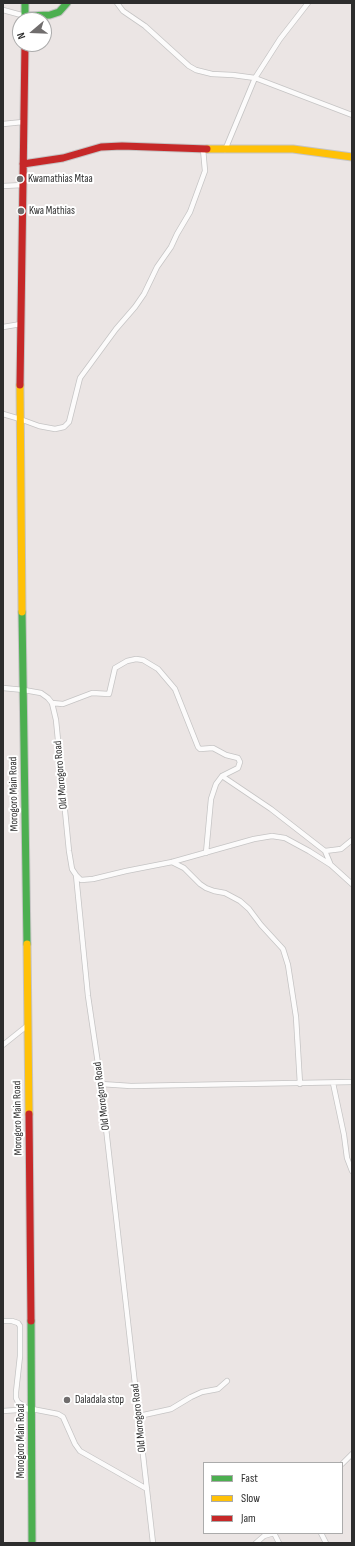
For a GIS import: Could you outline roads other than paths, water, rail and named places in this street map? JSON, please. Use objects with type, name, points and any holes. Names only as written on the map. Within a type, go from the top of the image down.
[{"type":"main road","points":[[52,14],[59,12],[67,3]]},
{"type":"main road","name":"Morogoro Main Road","points":[[25,52],[20,419],[28,1025],[32,1543]]},
{"type":"main road","points":[[23,164],[63,158],[101,147],[130,146],[225,150],[293,149],[352,157]]},
{"type":"street","points":[[117,3],[123,11],[145,26],[189,66],[196,70],[212,74],[255,78],[352,115]]},
{"type":"street","points":[[225,150],[255,78],[280,39],[308,3]]},
{"type":"street","points":[[3,124],[24,122]]},
{"type":"street","points":[[3,414],[39,426],[55,429],[64,427],[69,422],[80,378],[144,294],[157,267],[171,247],[190,212],[205,171],[203,149]]},
{"type":"street","points":[[3,186],[23,185]]},
{"type":"street","points":[[3,327],[21,324]]},
{"type":"street","points":[[3,688],[41,693],[52,703],[63,704],[92,693],[109,694],[115,668],[127,661],[136,659],[143,660],[158,669],[172,684],[198,747],[200,749],[213,748],[240,760],[238,768],[222,776],[216,784],[211,799],[206,853]]},
{"type":"street","name":"Old Morogoro Road","points":[[52,703],[56,720],[69,850],[72,869],[76,875],[88,996],[101,1084],[153,1543]]},
{"type":"street","points":[[222,776],[271,809],[325,851],[331,865]]},
{"type":"street","points":[[76,875],[81,880],[93,879],[172,862],[254,839],[277,837],[285,838],[298,844],[331,865],[352,884]]},
{"type":"street","points":[[325,851],[342,849],[352,840]]},
{"type":"street","points":[[172,862],[184,868],[206,888],[225,893],[240,901],[283,948],[288,965],[296,1017],[300,1084]]},
{"type":"street","points":[[3,1045],[28,1025]]},
{"type":"street","points":[[101,1084],[131,1086],[352,1082]]},
{"type":"street","points":[[333,1083],[344,1135],[347,1158],[352,1172]]},
{"type":"street","points":[[3,1321],[12,1321],[18,1323],[20,1326],[21,1345],[16,1398],[18,1402],[30,1409]]},
{"type":"street","points":[[139,1416],[171,1408],[191,1396],[202,1392],[218,1390],[227,1381]]},
{"type":"street","points":[[3,1411],[30,1409],[58,1414],[63,1417],[75,1444],[80,1451],[147,1490]]},
{"type":"street","points":[[343,1463],[352,1454]]},
{"type":"street","points":[[256,1543],[264,1536],[271,1534]]},
{"type":"street","points":[[274,1534],[279,1543]]},
{"type":"street","points":[[322,1534],[326,1543]]},
{"type":"place","name":"Kwamathias Mtaa","points":[[20,179]]},
{"type":"place","name":"Kwa Mathias","points":[[21,211]]},
{"type":"place","name":"Daladala stop","points":[[67,1400]]}]
